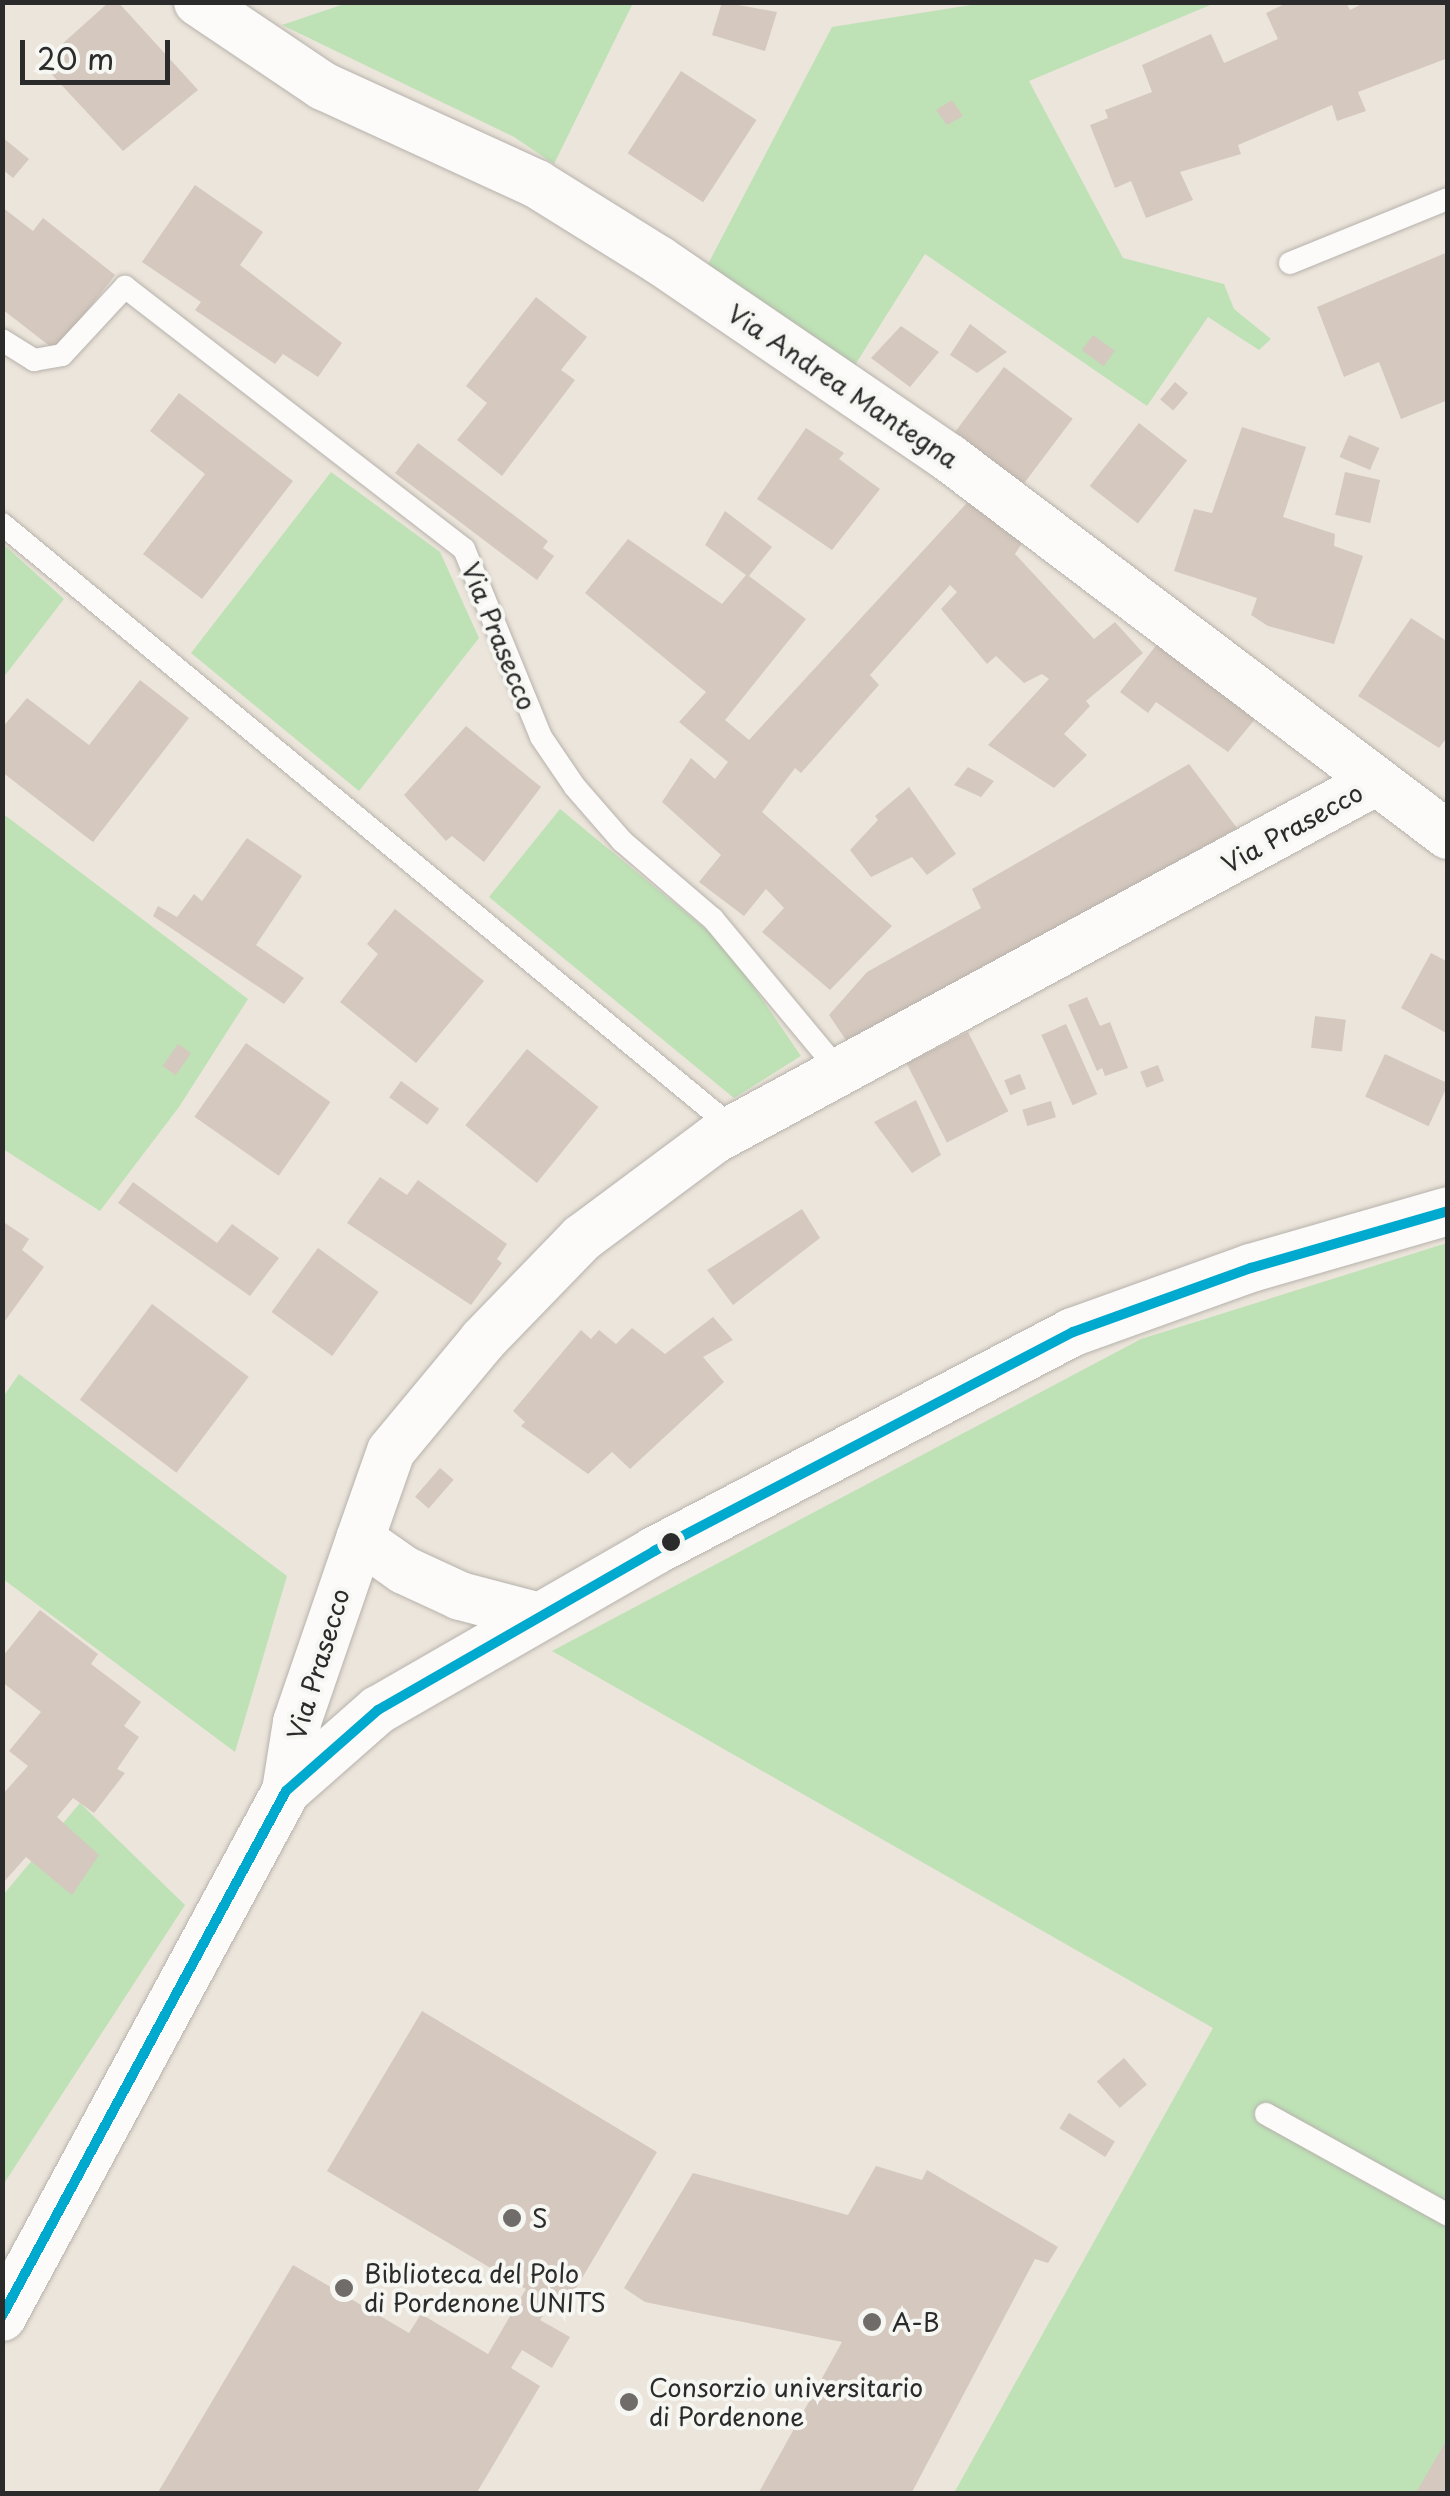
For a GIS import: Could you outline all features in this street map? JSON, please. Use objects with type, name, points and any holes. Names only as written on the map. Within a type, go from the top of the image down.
[{"type":"street","name":"Via Andrea Mantegna","points":[[198,2],[323,86],[537,184],[659,260],[948,456],[1448,835]]},
{"type":"street","name":"Via Prasecco","points":[[2,2317],[286,1791],[296,1722],[391,1451],[483,1340],[582,1238],[734,1129],[1374,782]]},
{"type":"street","name":"Via Prasecco","points":[[286,1791],[378,1710],[536,1616],[1073,1332],[1251,1268],[1448,1211]]},
{"type":"street","points":[[360,1539],[404,1570],[460,1596],[536,1616]]},
{"type":"lane","points":[[1290,262],[1448,198]]},
{"type":"lane","name":"Via Prasecco","points":[[2,340],[34,360],[62,355],[126,287],[464,550],[541,737],[575,787],[622,841],[713,919],[840,1073]]},
{"type":"lane","points":[[2,524],[734,1129]]},
{"type":"lane","points":[[1266,2114],[1448,2215]]},
{"type":"green space","points":[[350,2],[633,3],[554,164],[514,137],[282,25]]},
{"type":"green space","points":[[990,2],[1215,3],[1029,81],[1123,258],[1224,284],[1234,309],[1271,339],[1259,350],[1208,317],[1147,406],[925,254],[855,365],[707,266],[832,27]]},
{"type":"green space","points":[[331,472],[440,552],[479,638],[359,791],[191,653]]},
{"type":"green space","points":[[3,544],[64,599],[3,678]]},
{"type":"green space","points":[[560,809],[725,945],[801,1056],[734,1098],[489,897]]},
{"type":"green space","points":[[2,813],[248,999],[179,1107],[100,1211],[3,1149]]},
{"type":"green space","points":[[1447,1243],[1447,2493],[954,2493],[1213,2028],[552,1651],[1141,1339]]},
{"type":"green space","points":[[19,1374],[287,1576],[235,1752],[3,1579],[3,1397]]},
{"type":"green space","points":[[80,1803],[185,1905],[3,2185],[3,1895]]},
{"type":"building","points":[[109,2],[118,2],[198,90],[123,151],[41,63]]},
{"type":"building","points":[[722,2],[777,12],[765,51],[712,35]]},
{"type":"building","points":[[1289,2],[1346,2],[1350,10],[1366,2],[1448,2],[1448,58],[1358,92],[1366,111],[1337,121],[1332,105],[1238,145],[1241,154],[1180,172],[1193,200],[1146,218],[1131,181],[1115,188],[1090,125],[1108,118],[1105,110],[1152,92],[1142,65],[1211,34],[1224,63],[1278,39],[1266,13]]},
{"type":"building","points":[[681,71],[756,120],[703,202],[628,153]]},
{"type":"building","points":[[952,100],[963,116],[947,125],[936,110]]},
{"type":"building","points":[[2,137],[29,159],[13,178],[2,169]]},
{"type":"building","points":[[195,185],[263,232],[240,265],[342,343],[318,377],[283,354],[275,364],[195,310],[201,302],[142,262]]},
{"type":"building","points":[[2,207],[33,231],[43,218],[115,275],[56,351],[2,309]]},
{"type":"building","points":[[1448,252],[1448,400],[1401,419],[1379,362],[1344,377],[1317,307]]},
{"type":"building","points":[[536,297],[587,337],[561,370],[575,380],[502,476],[457,440],[487,403],[466,386]]},
{"type":"building","points":[[970,324],[1007,352],[977,373],[950,355]]},
{"type":"building","points":[[901,326],[939,352],[910,387],[871,358]]},
{"type":"building","points":[[1093,335],[1115,351],[1104,366],[1082,350]]},
{"type":"building","points":[[1004,367],[1073,419],[1017,492],[949,440]]},
{"type":"building","points":[[1175,382],[1188,393],[1173,411],[1160,400]]},
{"type":"building","points":[[179,393],[293,481],[202,599],[143,554],[205,474],[150,431]]},
{"type":"building","points":[[1139,423],[1187,461],[1138,524],[1090,486]]},
{"type":"building","points":[[1242,427],[1306,447],[1283,517],[1335,534],[1334,546],[1363,556],[1334,644],[1268,626],[1251,615],[1257,598],[1174,571],[1194,509],[1212,513]]},
{"type":"building","points":[[806,428],[844,453],[839,459],[880,489],[832,550],[757,499]]},
{"type":"building","points":[[1349,435],[1379,448],[1370,470],[1340,457]]},
{"type":"building","points":[[418,443],[548,541],[543,548],[554,556],[537,580],[395,473]]},
{"type":"building","points":[[1345,472],[1380,480],[1370,523],[1335,515]]},
{"type":"building","points":[[976,493],[1026,537],[1015,554],[1094,639],[1115,622],[1143,653],[1086,701],[1090,706],[1064,734],[1087,755],[1054,788],[988,745],[1049,679],[1042,674],[1024,683],[996,656],[987,664],[941,609],[957,592],[950,585],[870,675],[879,685],[801,773],[795,768],[762,812],[892,926],[830,990],[762,932],[784,908],[766,889],[744,916],[699,882],[721,855],[662,802],[691,758],[715,779],[728,762],[679,722],[706,692],[585,593],[628,539],[722,604],[746,575],[705,545],[725,511],[772,547],[749,576],[806,619],[725,720],[749,740]]},
{"type":"building","points":[[1411,618],[1448,642],[1448,736],[1439,748],[1358,696]]},
{"type":"building","points":[[1158,643],[1256,718],[1228,752],[1156,702],[1148,713],[1120,692]]},
{"type":"building","points":[[140,680],[189,718],[93,842],[2,772],[2,728],[27,698],[89,745]]},
{"type":"building","points":[[466,726],[541,787],[484,862],[452,836],[446,841],[404,795]]},
{"type":"building","points":[[1189,764],[1237,828],[850,1046],[829,1015],[867,972],[981,908],[972,889]]},
{"type":"building","points":[[968,767],[994,781],[981,797],[954,785]]},
{"type":"building","points":[[909,787],[956,854],[927,875],[912,857],[871,877],[850,850],[878,820],[875,816]]},
{"type":"building","points":[[247,838],[302,876],[256,945],[304,978],[284,1004],[153,916],[158,906],[177,917],[194,894],[202,901]]},
{"type":"building","points":[[395,909],[484,981],[416,1063],[340,1002],[378,954],[367,944]]},
{"type":"building","points":[[1431,953],[1448,962],[1448,1034],[1401,1008]]},
{"type":"building","points":[[1087,997],[1100,1026],[1110,1022],[1128,1068],[1105,1076],[1102,1068],[1097,1071],[1068,1005]]},
{"type":"building","points":[[1315,1016],[1346,1020],[1342,1052],[1311,1048]]},
{"type":"building","points":[[1066,1024],[1097,1094],[1073,1105],[1041,1035]]},
{"type":"building","points":[[968,1032],[1008,1111],[947,1143],[907,1063]]},
{"type":"building","points":[[246,1043],[330,1102],[279,1176],[194,1117]]},
{"type":"building","points":[[178,1044],[191,1053],[176,1075],[163,1066]]},
{"type":"building","points":[[527,1049],[598,1107],[537,1183],[465,1125]]},
{"type":"building","points":[[1385,1054],[1448,1083],[1429,1126],[1365,1097]]},
{"type":"building","points":[[1158,1065],[1164,1081],[1146,1088],[1140,1072]]},
{"type":"building","points":[[1020,1074],[1026,1089],[1010,1095],[1004,1080]]},
{"type":"building","points":[[401,1081],[439,1109],[427,1125],[389,1097]]},
{"type":"building","points":[[916,1100],[941,1155],[912,1173],[874,1122]]},
{"type":"building","points":[[1051,1101],[1056,1117],[1027,1126],[1022,1110]]},
{"type":"building","points":[[380,1177],[407,1195],[418,1180],[507,1244],[497,1259],[502,1263],[471,1305],[347,1223]]},
{"type":"building","points":[[133,1182],[217,1243],[232,1224],[279,1258],[250,1296],[118,1203]]},
{"type":"building","points":[[802,1209],[820,1238],[733,1305],[707,1270]]},
{"type":"building","points":[[2,1221],[29,1239],[22,1250],[44,1267],[2,1325]]},
{"type":"building","points":[[318,1248],[379,1292],[332,1356],[272,1312]]},
{"type":"building","points":[[152,1304],[249,1377],[176,1473],[80,1400]]},
{"type":"building","points":[[713,1317],[733,1340],[703,1357],[724,1382],[630,1469],[612,1452],[588,1474],[521,1426],[525,1422],[513,1411],[581,1330],[591,1339],[599,1330],[616,1344],[632,1328],[665,1354]]},
{"type":"building","points":[[440,1468],[454,1480],[429,1508],[415,1497]]},
{"type":"building","points":[[40,1610],[98,1654],[91,1664],[141,1702],[124,1726],[139,1737],[117,1769],[125,1773],[94,1813],[73,1798],[57,1817],[99,1855],[72,1895],[26,1857],[2,1884],[2,1795],[28,1766],[9,1751],[41,1712],[2,1682],[3,1656]]},
{"type":"building","name":"S","points":[[422,2011],[657,2152],[563,2310],[550,2304],[540,2320],[570,2337],[552,2368],[522,2350],[511,2368],[540,2386],[476,2494],[157,2494],[293,2265],[409,2333],[421,2314],[488,2354],[526,2289],[327,2171]]},
{"type":"building","points":[[1124,2058],[1147,2084],[1120,2108],[1097,2082]]},
{"type":"building","points":[[1069,2113],[1115,2142],[1105,2157],[1059,2128]]},
{"type":"building","name":"A-B","points":[[876,2166],[922,2180],[927,2170],[1058,2247],[1048,2263],[1035,2259],[911,2494],[758,2494],[842,2342],[645,2302],[624,2288],[693,2173],[848,2215]]},
{"type":"building","points":[[1448,2438],[1448,2494],[1415,2494]]},
{"type":"transit line","points":[[2,2316],[286,1791],[378,1710],[654,1551],[1073,1332],[1251,1268],[1448,1211]]},
{"type":"place","name":"S","points":[[512,2218]]},
{"type":"place","name":"Biblioteca del Polo di Pordenone UNITS","points":[[344,2288]]},
{"type":"place","name":"A-B","points":[[872,2322]]},
{"type":"place","name":"Consorzio universitario di Pordenone","points":[[629,2402]]}]
